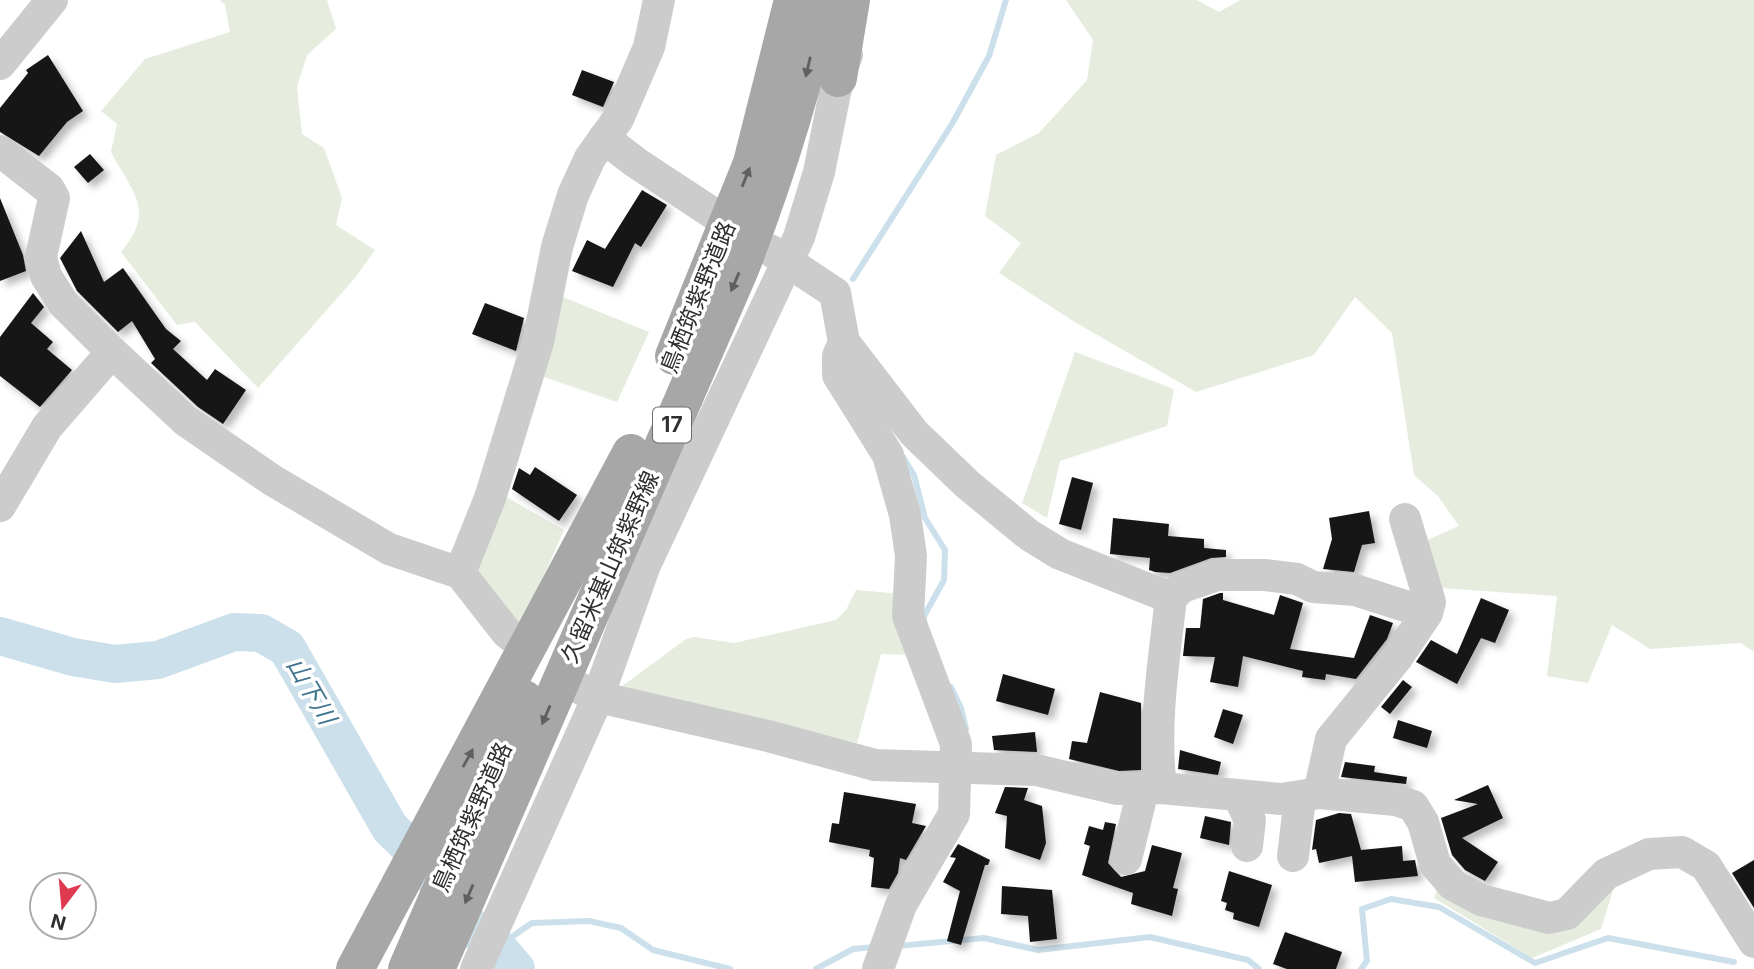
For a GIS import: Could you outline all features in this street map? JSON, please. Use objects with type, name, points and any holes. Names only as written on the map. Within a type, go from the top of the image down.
[{"type":"main road","name":"鳥栖筑紫野道路","points":[[465,828],[683,336],[752,163],[793,0]]},
{"type":"main road","name":"久留米基山筑紫野線","points":[[451,954],[465,828],[740,269],[778,169],[805,78],[823,0]]},
{"type":"main road","points":[[838,78],[851,0]]},
{"type":"main road","points":[[355,969],[385,911],[465,828]]},
{"type":"street","points":[[0,64],[52,0]]},
{"type":"street","points":[[460,573],[491,498],[538,342],[557,247],[573,195],[590,158],[618,119],[649,47],[659,0]]},
{"type":"street","points":[[451,954],[588,692],[779,256],[819,172],[838,78],[867,0]]},
{"type":"street","points":[[604,138],[635,162],[717,216]]},
{"type":"street","points":[[0,151],[49,189],[54,198],[41,257],[46,276],[63,303],[112,352],[186,421],[272,480],[389,549],[460,573],[507,633],[519,642]]},
{"type":"street","points":[[779,256],[835,293],[844,342],[914,433],[967,484],[1030,535],[1060,554],[1171,598]]},
{"type":"street","points":[[844,342],[838,356],[838,375],[888,455],[900,494],[911,556],[908,616],[956,744],[954,814],[901,905],[878,969]]},
{"type":"street","points":[[0,506],[47,428],[112,352]]},
{"type":"street","points":[[1293,856],[1309,796],[1331,739],[1396,659],[1427,613],[1430,601],[1405,519]]},
{"type":"street","points":[[1126,859],[1158,765],[1161,681],[1171,598],[1182,587],[1217,575],[1265,575],[1297,579],[1313,587],[1354,590],[1427,613]]},
{"type":"street","points":[[588,692],[875,765],[1036,770],[1117,789],[1396,800],[1413,806],[1423,822],[1435,864],[1453,885],[1481,901],[1549,918],[1567,914],[1606,874],[1649,854],[1682,852],[1706,866],[1754,942]]},
{"type":"street","points":[[1238,795],[1250,820],[1247,846]]},
{"type":"shaded area","points":[[220,0],[327,0],[336,29],[307,55],[297,87],[302,134],[324,148],[342,198],[336,225],[375,250],[355,278],[258,388],[195,322],[177,325],[121,252],[132,237],[139,213],[133,191],[111,152],[117,124],[101,111],[145,59],[230,32],[225,5]]},
{"type":"shaded area","points":[[1066,0],[1197,0],[1219,12],[1240,0],[1754,0],[1754,652],[1741,643],[1650,649],[1612,625],[1588,683],[1547,676],[1557,596],[1440,588],[1423,542],[1459,526],[1438,496],[1414,475],[1392,333],[1355,297],[1314,355],[1196,392],[1073,321],[999,273],[1021,243],[985,216],[996,155],[1039,133],[1087,80],[1093,40]]},
{"type":"shaded area","points":[[563,297],[649,332],[617,402],[544,377]]},
{"type":"shaded area","points":[[1075,352],[1174,389],[1167,426],[1060,461],[1047,518],[1022,503]]},
{"type":"shaded area","points":[[499,493],[564,530],[520,629],[475,573]]},
{"type":"shaded area","points":[[856,590],[903,594],[913,655],[881,654],[857,743],[621,687],[686,639],[694,637],[734,643],[836,620],[846,610]]},
{"type":"shaded area","points":[[1440,882],[1547,926],[1615,884],[1601,929],[1532,958],[1434,898]]},
{"type":"building","points":[[48,55],[83,111],[67,122],[39,156],[0,132],[0,108],[28,73],[26,70]]},
{"type":"building","points":[[582,70],[614,82],[603,107],[572,95]]},
{"type":"building","points":[[90,154],[104,170],[88,183],[74,167]]},
{"type":"building","points":[[642,190],[667,205],[641,247],[635,243],[613,287],[572,271],[587,240],[605,249]]},
{"type":"building","points":[[0,198],[23,255],[26,271],[0,281]]},
{"type":"building","points":[[81,231],[104,282],[123,268],[166,329],[181,341],[173,349],[207,380],[215,369],[246,390],[223,424],[198,407],[151,363],[155,359],[132,321],[118,332],[77,291],[60,258]]},
{"type":"building","points":[[33,293],[44,307],[31,323],[53,342],[47,349],[72,370],[40,407],[0,376],[0,337]]},
{"type":"building","points":[[485,303],[524,318],[516,351],[472,334]]},
{"type":"building","points":[[535,467],[577,495],[559,521],[512,489],[519,468],[530,475]]},
{"type":"building","points":[[1072,477],[1093,483],[1081,530],[1059,524]]},
{"type":"building","points":[[1369,511],[1375,543],[1362,545],[1354,572],[1323,569],[1332,539],[1329,518]]},
{"type":"building","points":[[1113,518],[1169,524],[1168,536],[1204,539],[1204,548],[1226,550],[1226,557],[1211,558],[1170,573],[1149,570],[1150,558],[1110,554]]},
{"type":"building","points":[[1223,593],[1223,600],[1274,615],[1280,595],[1303,603],[1290,649],[1354,658],[1370,615],[1393,623],[1387,639],[1356,679],[1326,674],[1325,680],[1302,677],[1303,671],[1243,656],[1238,687],[1210,682],[1215,657],[1183,656],[1186,628],[1200,628],[1203,599]]},
{"type":"building","points":[[1481,598],[1509,610],[1495,643],[1481,638],[1457,684],[1416,662],[1431,640],[1457,654]]},
{"type":"building","points":[[1003,674],[1055,689],[1048,715],[996,701]]},
{"type":"building","points":[[1403,680],[1412,687],[1390,714],[1381,707]]},
{"type":"building","points":[[1100,692],[1141,703],[1141,770],[1119,771],[1069,759],[1072,741],[1087,743]]},
{"type":"building","points":[[1223,709],[1243,715],[1233,744],[1214,737]]},
{"type":"building","points":[[1398,720],[1432,731],[1427,748],[1393,738]]},
{"type":"building","points":[[1035,732],[1037,752],[994,750],[992,736]]},
{"type":"building","points":[[1180,750],[1221,762],[1218,775],[1178,769]]},
{"type":"building","points":[[1345,762],[1375,766],[1374,772],[1407,777],[1406,784],[1341,777]]},
{"type":"building","points":[[1488,785],[1503,818],[1462,838],[1498,862],[1485,881],[1465,870],[1452,855],[1441,818],[1478,804],[1454,800]]},
{"type":"building","points":[[1005,787],[1028,788],[1024,800],[1042,806],[1046,843],[1040,860],[1005,848],[1007,816],[995,813]]},
{"type":"building","points":[[844,792],[916,804],[912,823],[926,826],[906,860],[900,858],[898,873],[889,889],[871,887],[874,858],[869,856],[870,850],[829,842],[832,823],[839,824]]},
{"type":"building","points":[[1339,813],[1351,814],[1361,850],[1402,846],[1403,861],[1415,860],[1418,876],[1355,882],[1352,856],[1319,863],[1316,849],[1312,850],[1316,820]]},
{"type":"building","points":[[1205,816],[1231,822],[1229,845],[1200,838]]},
{"type":"building","points":[[1105,822],[1116,824],[1108,863],[1121,877],[1145,871],[1152,845],[1182,853],[1173,888],[1178,889],[1172,916],[1131,904],[1133,893],[1082,875],[1090,846],[1084,844],[1089,826],[1103,830]]},
{"type":"building","points":[[958,844],[990,860],[988,865],[985,865],[961,945],[947,941],[960,891],[943,882],[956,858],[950,857]]},
{"type":"building","points":[[1754,860],[1754,908],[1732,873]]},
{"type":"building","points":[[1229,871],[1272,885],[1259,927],[1233,919],[1234,913],[1225,910],[1227,903],[1221,901]]},
{"type":"building","points":[[1002,886],[1052,890],[1057,939],[1030,942],[1028,916],[1001,914]]},
{"type":"building","points":[[1285,932],[1342,952],[1336,969],[1287,969],[1273,964]]},
{"type":"waterway","points":[[853,279],[952,124],[989,56],[1006,0]]},
{"type":"waterway","points":[[903,457],[914,475],[925,518],[945,550],[944,580],[924,616],[924,623]]},
{"type":"waterway","name":"山下川","points":[[0,636],[73,657],[115,664],[158,660],[234,632],[261,633],[287,648],[390,828],[420,857],[459,917],[497,947],[516,969]]},
{"type":"waterway","points":[[951,687],[961,708],[966,729]]},
{"type":"waterway","points":[[1361,969],[1367,961],[1362,909],[1391,899],[1439,907],[1535,963],[1608,938],[1734,962]]},
{"type":"waterway","points":[[500,945],[532,923],[589,921],[621,928],[653,950],[730,969]]},
{"type":"waterway","points":[[898,946],[984,938],[1038,950],[1150,937],[1248,960],[1259,969]]},
{"type":"waterway","points":[[816,969],[853,949],[874,947]]}]
